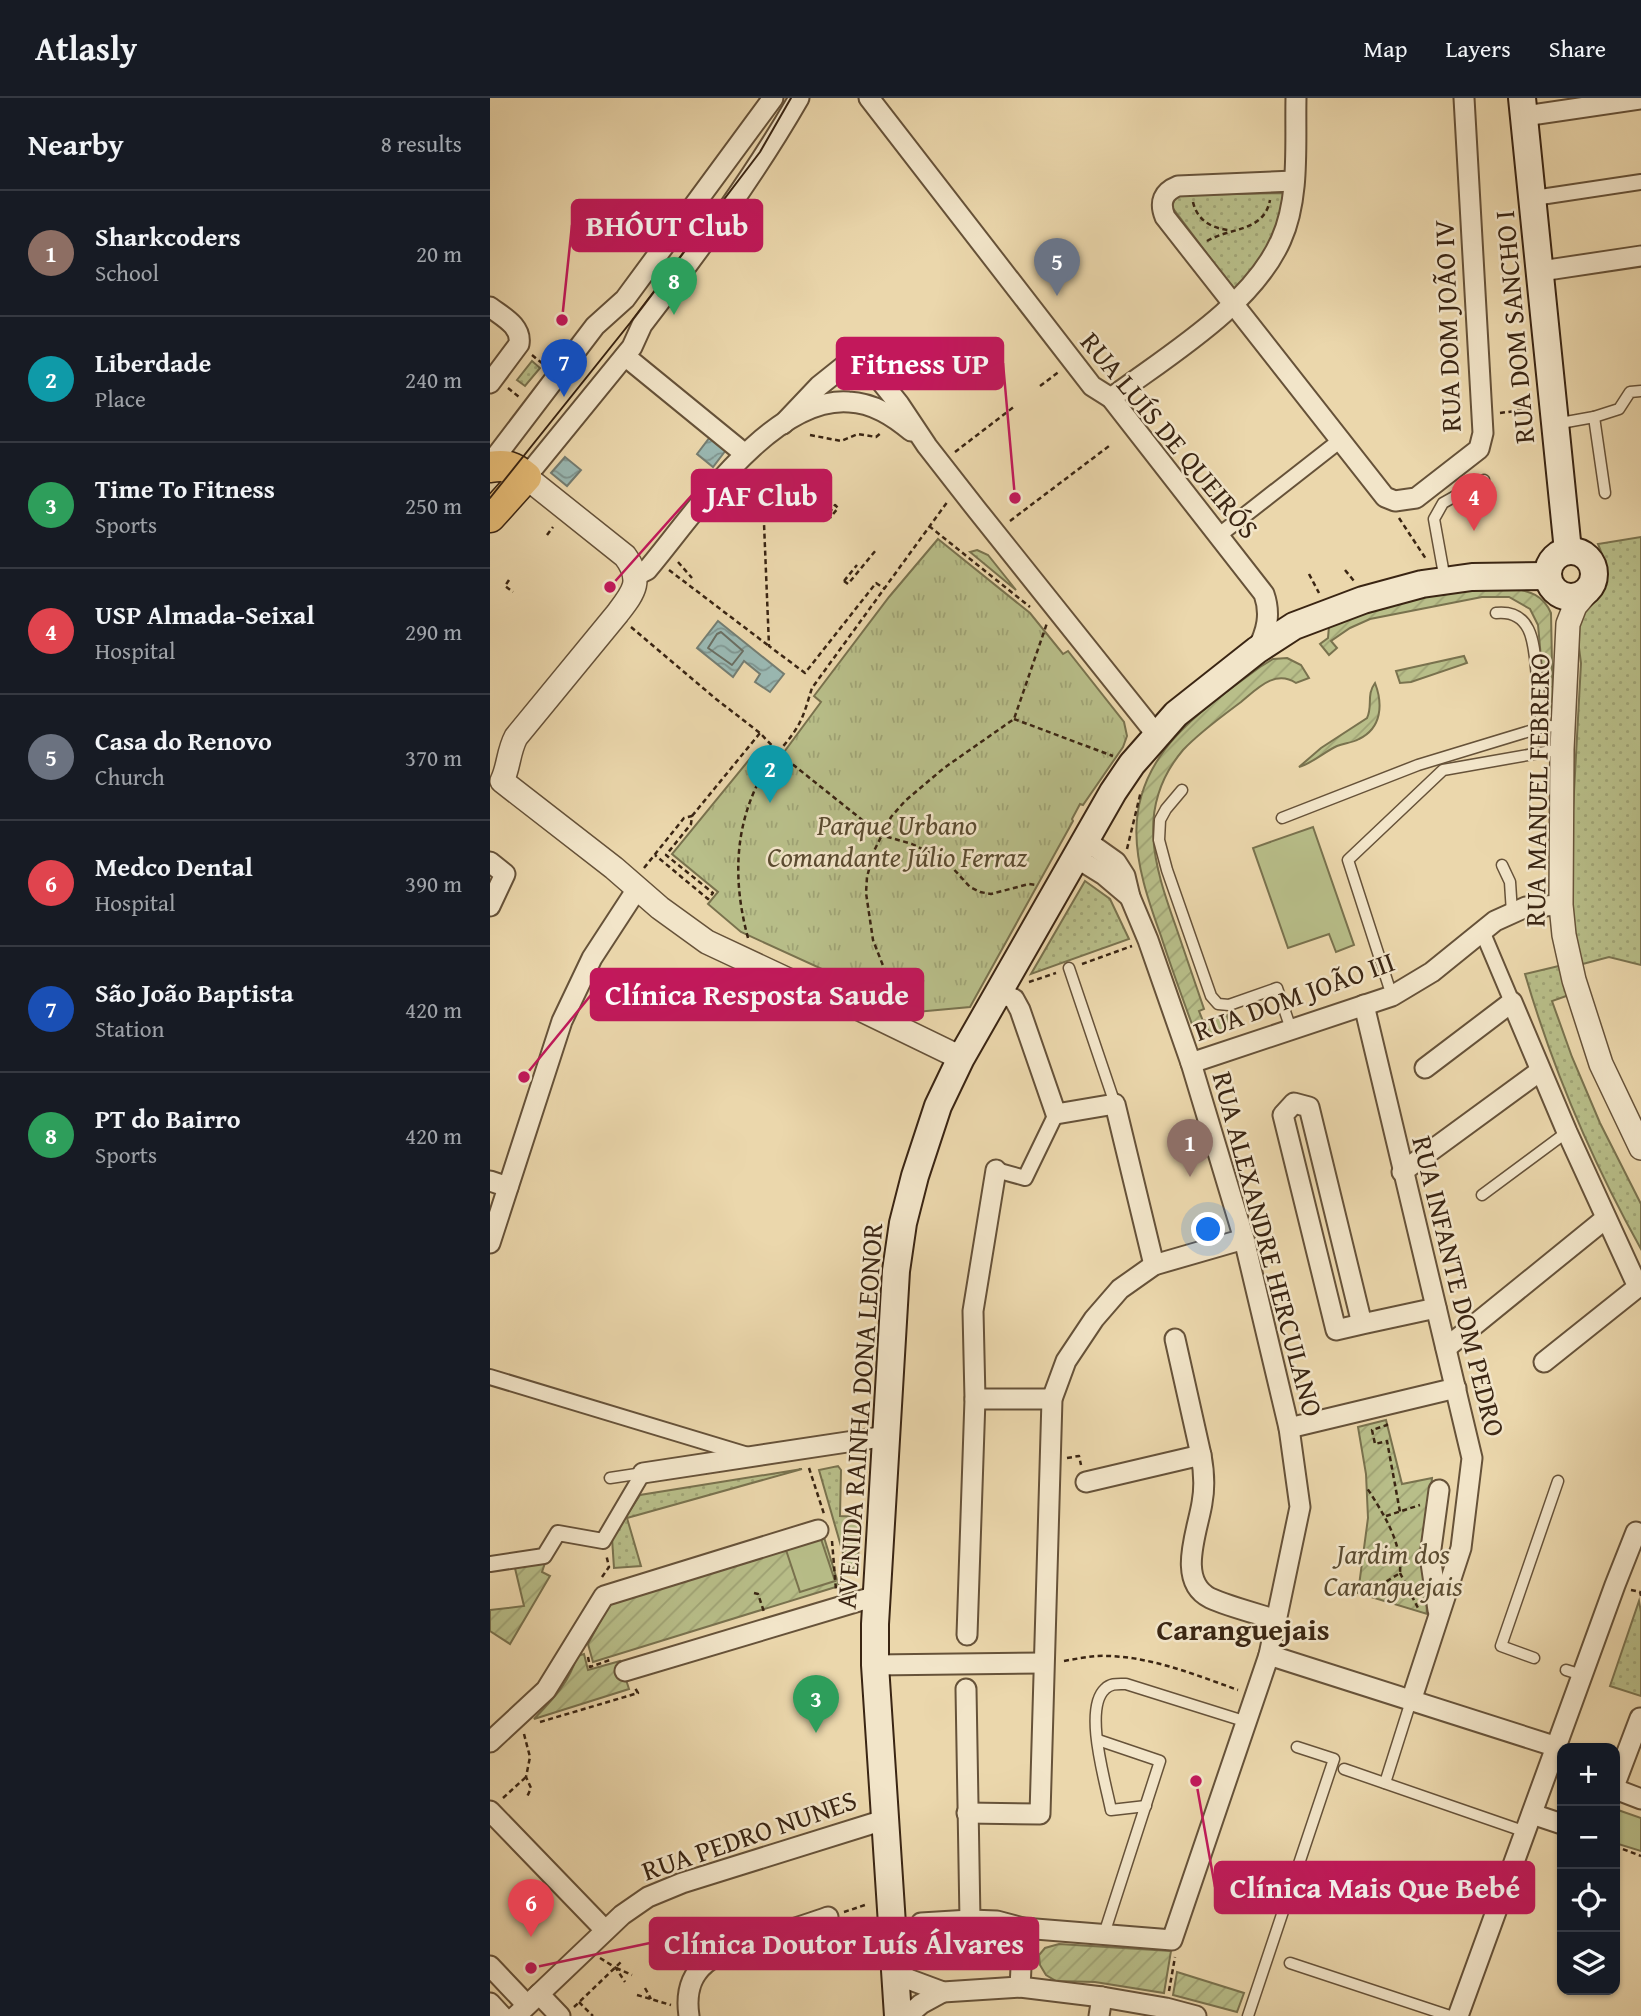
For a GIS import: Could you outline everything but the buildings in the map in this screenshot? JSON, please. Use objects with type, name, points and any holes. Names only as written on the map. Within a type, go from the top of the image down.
[{"type":"main road","name":"RUA DOM SANCHO I","points":[[1523,107],[1569,551]]},
{"type":"main road","points":[[490,466],[505,465],[527,477],[490,517]]},
{"type":"main road","points":[[1569,551],[1584,554],[1593,565],[1594,579],[1587,592],[1573,598],[1553,589],[1548,576],[1552,561],[1569,551]]},
{"type":"main road","name":"AVENIDA RAINHA DONA LEONOR","points":[[898,2016],[875,1665],[876,1596],[897,1271],[903,1223],[915,1176],[939,1106],[961,1058],[1080,849],[1137,775],[1156,734],[1177,714],[1257,650],[1310,618],[1438,573],[1472,577],[1548,576]]},
{"type":"street","points":[[490,466],[595,327],[625,299],[773,98]]},
{"type":"street","points":[[799,98],[733,203],[642,325],[625,356],[527,477],[625,556],[635,576],[632,593],[617,614],[516,737],[509,753],[506,773],[496,784],[614,869],[639,880],[687,928],[721,949],[803,987],[862,1010],[961,1058]]},
{"type":"street","name":"RUA LUÍS DE QUEIRÓS","points":[[869,98],[1092,386],[1111,398],[1264,594],[1268,607],[1266,628],[1257,650]]},
{"type":"street","points":[[1111,398],[1234,305],[1260,276],[1282,240],[1290,211],[1294,181],[1296,98]]},
{"type":"street","name":"RUA DOM JOÃO IV","points":[[1395,501],[1416,498],[1479,449],[1483,433],[1464,98]]},
{"type":"street","points":[[1523,107],[1641,99]]},
{"type":"street","points":[[1294,181],[1178,186],[1169,190],[1162,199],[1161,209],[1165,218],[1342,439],[1385,497],[1395,501]]},
{"type":"street","points":[[1534,198],[1641,182]]},
{"type":"street","points":[[1541,271],[1641,256]]},
{"type":"street","points":[[490,307],[517,328],[520,334],[519,344],[492,380]]},
{"type":"street","points":[[783,424],[809,395],[859,354],[899,404],[927,446],[1156,734]]},
{"type":"street","points":[[625,356],[745,454]]},
{"type":"street","points":[[635,576],[647,570],[745,454],[783,424],[816,406],[833,402],[863,404],[894,418],[927,446]]},
{"type":"street","points":[[1219,536],[1342,439]]},
{"type":"street","name":"RUA MANUEL FEBRERO","points":[[1587,592],[1570,615],[1556,734],[1560,905],[1574,980],[1601,1063],[1641,1148]]},
{"type":"street","points":[[1080,849],[1116,862]]},
{"type":"street","name":"RUA ALEXANDRE HERCULANO","points":[[1080,849],[1104,875],[1130,897]]},
{"type":"street","points":[[490,862],[505,874],[490,906]]},
{"type":"street","name":"RUA ALEXANDRE HERCULANO","points":[[1116,862],[1125,876],[1130,897],[1191,1062],[1244,1239],[1289,1428],[1300,1507],[1269,1655],[1172,1940]]},
{"type":"street","points":[[490,1244],[499,1184],[575,990],[639,880]]},
{"type":"street","name":"RUA DOM JOÃO III","points":[[1191,1062],[1392,996],[1432,972],[1482,931],[1512,913],[1526,907],[1560,905]]},
{"type":"street","points":[[1482,931],[1540,1072],[1638,1287],[1544,1362]]},
{"type":"street","points":[[967,1635],[975,1399],[973,1311],[996,1170],[1026,1178],[1056,1114],[1020,1010],[1013,999],[999,992]]},
{"type":"street","points":[[1426,1068],[1512,1002]]},
{"type":"street","name":"RUA INFANTE DOM PEDRO","points":[[1364,1005],[1472,1458],[1461,1548],[1429,1614],[1410,1700]]},
{"type":"street","points":[[1402,1172],[1540,1072]]},
{"type":"street","points":[[1362,1324],[1309,1107],[1294,1103],[1283,1115],[1336,1331],[1436,1308]]},
{"type":"street","points":[[1056,1114],[1115,1104],[1154,1265]]},
{"type":"street","points":[[1446,1348],[1605,1219]]},
{"type":"street","points":[[967,1813],[1040,1814],[1052,1399],[1066,1361],[1094,1319],[1120,1289],[1154,1265],[1244,1239]]},
{"type":"street","points":[[1175,1339],[1201,1455],[1204,1485],[1192,1555],[1194,1577],[1199,1588],[1208,1597],[1276,1620]]},
{"type":"street","points":[[490,1377],[752,1457]]},
{"type":"street","points":[[1289,1428],[1456,1388]]},
{"type":"street","points":[[975,1399],[1052,1399]]},
{"type":"street","points":[[490,1564],[544,1556],[558,1533],[603,1541],[643,1473],[887,1436]]},
{"type":"street","points":[[1086,1482],[1201,1455]]},
{"type":"street","points":[[1429,1614],[1434,1496]]},
{"type":"street","points":[[490,1742],[548,1687],[604,1596],[825,1527]]},
{"type":"street","points":[[1458,2016],[1556,1747],[1574,1673],[1636,1532]]},
{"type":"street","points":[[625,1671],[876,1596]]},
{"type":"street","points":[[1269,1655],[1556,1747]]},
{"type":"street","points":[[875,1665],[1043,1663]]},
{"type":"street","points":[[966,1689],[970,1920]]},
{"type":"street","points":[[1620,1771],[1640,1718],[1641,1720]]},
{"type":"street","points":[[1620,1792],[1641,1799]]},
{"type":"street","points":[[494,1807],[605,1930]]},
{"type":"street","name":"RUA PEDRO NUNES","points":[[527,2005],[633,1906],[664,1889],[887,1819]]},
{"type":"street","points":[[1529,1823],[1557,1824]]},
{"type":"street","points":[[688,2012],[691,1983],[710,1958],[828,1917]]},
{"type":"street","points":[[921,1923],[997,1921],[1023,1928],[1172,1940]]},
{"type":"street","points":[[1020,1987],[1023,1928]]},
{"type":"street","points":[[490,1966],[527,2005],[564,2014]]},
{"type":"street","points":[[895,1967],[908,1979],[943,1992],[1020,1987],[1101,2007],[1166,2008],[1196,2016]]},
{"type":"street","points":[[908,2016],[921,2004],[943,1992]]},
{"type":"street","points":[[490,2003],[502,2016]]},
{"type":"lane","points":[[1554,415],[1594,417],[1619,409],[1630,393],[1641,391]]},
{"type":"lane","points":[[1594,417],[1605,494]]},
{"type":"lane","points":[[1438,573],[1434,519],[1443,503],[1484,480]]},
{"type":"lane","points":[[1496,612],[1513,614],[1520,618],[1531,634],[1556,734]]},
{"type":"lane","points":[[1282,818],[1418,765],[1556,734]]},
{"type":"lane","points":[[1392,996],[1348,860],[1443,770],[1556,734]]},
{"type":"lane","points":[[1182,789],[1160,820],[1159,840],[1211,996],[1218,1004],[1229,1005],[1277,988],[1290,1029]]},
{"type":"lane","points":[[1502,865],[1510,882],[1512,913]]},
{"type":"lane","points":[[1069,968],[1115,1104]]},
{"type":"lane","points":[[1482,1195],[1567,1132]]},
{"type":"lane","points":[[610,1478],[643,1473]]},
{"type":"lane","points":[[1534,1658],[1502,1646],[1558,1481]]},
{"type":"lane","points":[[1146,1806],[1111,1810],[1095,1721],[1099,1698],[1104,1689],[1114,1684],[1126,1684],[1247,1722]]},
{"type":"lane","points":[[1385,1783],[1410,1700]]},
{"type":"lane","points":[[1098,1740],[1160,1761],[1104,1934]]},
{"type":"lane","points":[[1248,2016],[1334,1759],[1297,1747]]},
{"type":"lane","points":[[1345,1769],[1385,1783],[1529,1823]]},
{"type":"lane","points":[[1290,1963],[1450,2016]]},
{"type":"path","points":[[1201,247],[1217,235],[1262,219],[1268,209],[1271,193]]},
{"type":"path","points":[[1193,195],[1193,206],[1201,219],[1215,229],[1231,231]]},
{"type":"path","points":[[519,344],[557,375]]},
{"type":"path","points":[[1040,386],[1051,378]]},
{"type":"path","points":[[492,380],[533,408]]},
{"type":"path","points":[[952,453],[1014,406]]},
{"type":"path","points":[[1482,415],[1554,415]]},
{"type":"path","points":[[810,435],[841,441],[858,434],[876,438],[894,418]]},
{"type":"path","points":[[1007,523],[1109,446]]},
{"type":"path","points":[[739,479],[763,499],[769,646]]},
{"type":"path","points":[[749,944],[737,889],[738,849],[751,799],[761,777],[799,724],[812,688],[950,498]]},
{"type":"path","points":[[1395,501],[1400,521],[1438,573]]},
{"type":"path","points":[[829,513],[835,505],[838,508],[830,518]]},
{"type":"path","points":[[929,526],[1030,607]]},
{"type":"path","points":[[547,535],[552,527]]},
{"type":"path","points":[[858,565],[844,581],[848,584],[876,550]]},
{"type":"path","points":[[677,560],[692,578]]},
{"type":"path","points":[[666,567],[805,673],[876,583],[885,589]]},
{"type":"path","points":[[509,580],[505,586],[513,592]]},
{"type":"path","points":[[914,1015],[889,981],[876,951],[871,929],[866,893],[867,877],[881,835],[897,810],[925,783],[1014,719],[1048,622]]},
{"type":"path","points":[[629,624],[760,733],[778,752],[881,835],[912,844],[936,856],[949,864],[970,887],[980,892],[997,893],[1029,884],[1040,887]]},
{"type":"path","points":[[1014,719],[1137,775],[1127,849],[1116,862]]},
{"type":"path","points":[[655,855],[708,899],[713,893],[666,855],[691,824],[692,817],[760,733]]},
{"type":"path","points":[[639,880],[684,818],[692,817]]},
{"type":"path","points":[[1385,1420],[1387,1425],[1371,1430],[1375,1444],[1387,1441],[1400,1512]]},
{"type":"path","points":[[811,1474],[825,1527],[837,1607]]},
{"type":"path","points":[[1367,1488],[1385,1516],[1401,1560],[1400,1573],[1429,1614]]},
{"type":"path","points":[[1385,1516],[1434,1496]]},
{"type":"path","points":[[603,1541],[609,1567],[601,1579],[604,1596]]},
{"type":"path","points":[[1365,1595],[1400,1573]]},
{"type":"path","points":[[534,1724],[638,1693],[625,1671],[626,1655],[590,1667],[587,1653]]},
{"type":"path","points":[[1043,1663],[1097,1656],[1153,1662],[1255,1696]]},
{"type":"path","points":[[494,1807],[526,1777],[530,1757],[523,1728]]},
{"type":"path","points":[[526,1777],[531,1788],[527,1797]]},
{"type":"path","points":[[1620,1848],[1641,1856]]},
{"type":"path","points":[[828,1917],[891,1896]]},
{"type":"path","points":[[1166,2008],[1177,1950],[1172,1940]]},
{"type":"path","points":[[587,1948],[616,1968],[632,1975]]},
{"type":"path","points":[[564,2014],[622,1961]]},
{"type":"path","points":[[616,1968],[625,1982]]},
{"type":"path","points":[[645,1988],[651,1999]]},
{"type":"path","points":[[637,1996],[688,2012]]},
{"type":"path","points":[[579,2001],[593,2016]]},
{"type":"green space","points":[[1288,193],[1277,238],[1237,294],[1172,207],[1175,198],[1181,195]]},
{"type":"green space","points":[[532,361],[540,368],[525,386],[517,380]]},
{"type":"green space","points":[[1641,537],[1641,965],[1609,957],[1579,965],[1569,884],[1581,663],[1576,625],[1597,595],[1604,578],[1605,569],[1598,544]]},
{"type":"green space","name":"Parque Urbano Comandante Júlio Ferraz","points":[[938,539],[1030,613],[1063,654],[1068,651],[1124,722],[1127,736],[1123,747],[1083,805],[1080,804],[970,1007],[916,1012],[741,932],[708,904],[718,892],[672,854],[753,755],[773,767],[821,702],[814,696],[889,597]]},
{"type":"green space","points":[[977,550],[988,555],[1016,590],[970,552]]},
{"type":"green space","points":[[1511,588],[1535,595],[1551,613],[1553,715],[1546,713],[1538,625],[1530,609],[1509,597],[1482,597],[1370,619],[1331,641],[1337,648],[1329,655],[1320,644],[1328,638],[1329,626],[1384,605],[1456,590]]},
{"type":"green space","points":[[1464,656],[1467,663],[1411,682],[1400,683],[1396,671]]},
{"type":"green space","points":[[1287,658],[1301,665],[1309,678],[1296,683],[1281,678],[1267,682],[1196,737],[1168,771],[1154,815],[1153,837],[1161,881],[1204,1009],[1199,1011],[1203,1021],[1227,1015],[1231,1027],[1210,1035],[1205,1023],[1193,1027],[1151,909],[1138,857],[1138,808],[1145,783],[1158,759],[1186,725],[1260,667],[1273,659]]},
{"type":"green space","points":[[1375,683],[1380,707],[1372,729],[1359,739],[1337,746],[1299,767],[1321,748],[1367,718]]},
{"type":"green space","points":[[1313,827],[1354,945],[1336,952],[1329,934],[1288,948],[1253,848]]},
{"type":"green space","points":[[1085,881],[1110,899],[1129,939],[1031,974]]},
{"type":"green space","points":[[1563,965],[1569,995],[1552,1001],[1600,1123],[1641,1204],[1641,1249],[1607,1183],[1561,1081],[1525,974]]},
{"type":"green space","name":"Jardim dos Caranguejais","points":[[1386,1420],[1402,1484],[1432,1478],[1424,1562],[1427,1614],[1358,1593],[1368,1518],[1366,1474],[1358,1427]]},
{"type":"green space","points":[[838,1466],[841,1470],[840,1516],[861,1517],[858,1559],[854,1569],[847,1567],[819,1470]]},
{"type":"green space","points":[[802,1469],[627,1518],[641,1566],[614,1568],[612,1538],[640,1495]]},
{"type":"green space","points":[[823,1534],[839,1586],[593,1662],[588,1644],[611,1601]]},
{"type":"green space","points":[[821,1539],[835,1581],[800,1592],[786,1550]]},
{"type":"green space","points":[[546,1560],[542,1572],[550,1576],[510,1644],[490,1631],[490,1610],[524,1606],[514,1564]]},
{"type":"green space","points":[[1639,1601],[1641,1612],[1641,1696],[1610,1686]]},
{"type":"green space","points":[[584,1654],[588,1670],[620,1661],[629,1689],[534,1719],[565,1683],[577,1656]]},
{"type":"green space","points":[[1620,1811],[1641,1818],[1641,1851],[1620,1845]]},
{"type":"green space","points":[[1059,1944],[1171,1951],[1164,1993],[1095,1982],[1056,1981],[1046,1975],[1040,1965],[1039,1955],[1045,1948]]},
{"type":"green space","points":[[1177,1972],[1244,1993],[1237,2012],[1173,1995]]},
{"type":"water","points":[[710,437],[726,450],[713,467],[697,454]]},
{"type":"water","points":[[565,457],[581,470],[567,486],[551,473]]},
{"type":"water","points":[[718,621],[784,674],[770,692],[755,682],[760,674],[744,661],[733,677],[697,648]]},
{"type":"tram line","points":[[490,498],[630,323],[760,152],[791,98]]},
{"type":"place","name":"Casa do Renovo","points":[[1057,296]]},
{"type":"place","name":"PT do Bairro","points":[[674,315]]},
{"type":"place","name":"BHÓUT Club","points":[[562,320]]},
{"type":"place","name":"São João Baptista","points":[[564,397]]},
{"type":"place","name":"Fitness UP","points":[[1015,498]]},
{"type":"place","name":"USP Almada-Seixal","points":[[1474,531]]},
{"type":"place","name":"JAF Club","points":[[610,587]]},
{"type":"place","name":"Liberdade","points":[[770,803]]},
{"type":"place","name":"Clínica Resposta Saude","points":[[524,1077]]},
{"type":"place","name":"Sharkcoders","points":[[1190,1177]]},
{"type":"place","name":"Time To Fitness","points":[[816,1733]]},
{"type":"place","name":"Clínica Mais Que Bebé","points":[[1196,1781]]},
{"type":"place","name":"Medco Dental","points":[[531,1937]]},
{"type":"place","name":"Clínica Doutor Luís Álvares","points":[[531,1968]]},
{"type":"district","name":"Caranguejais","points":[[1243,1630]]}]
